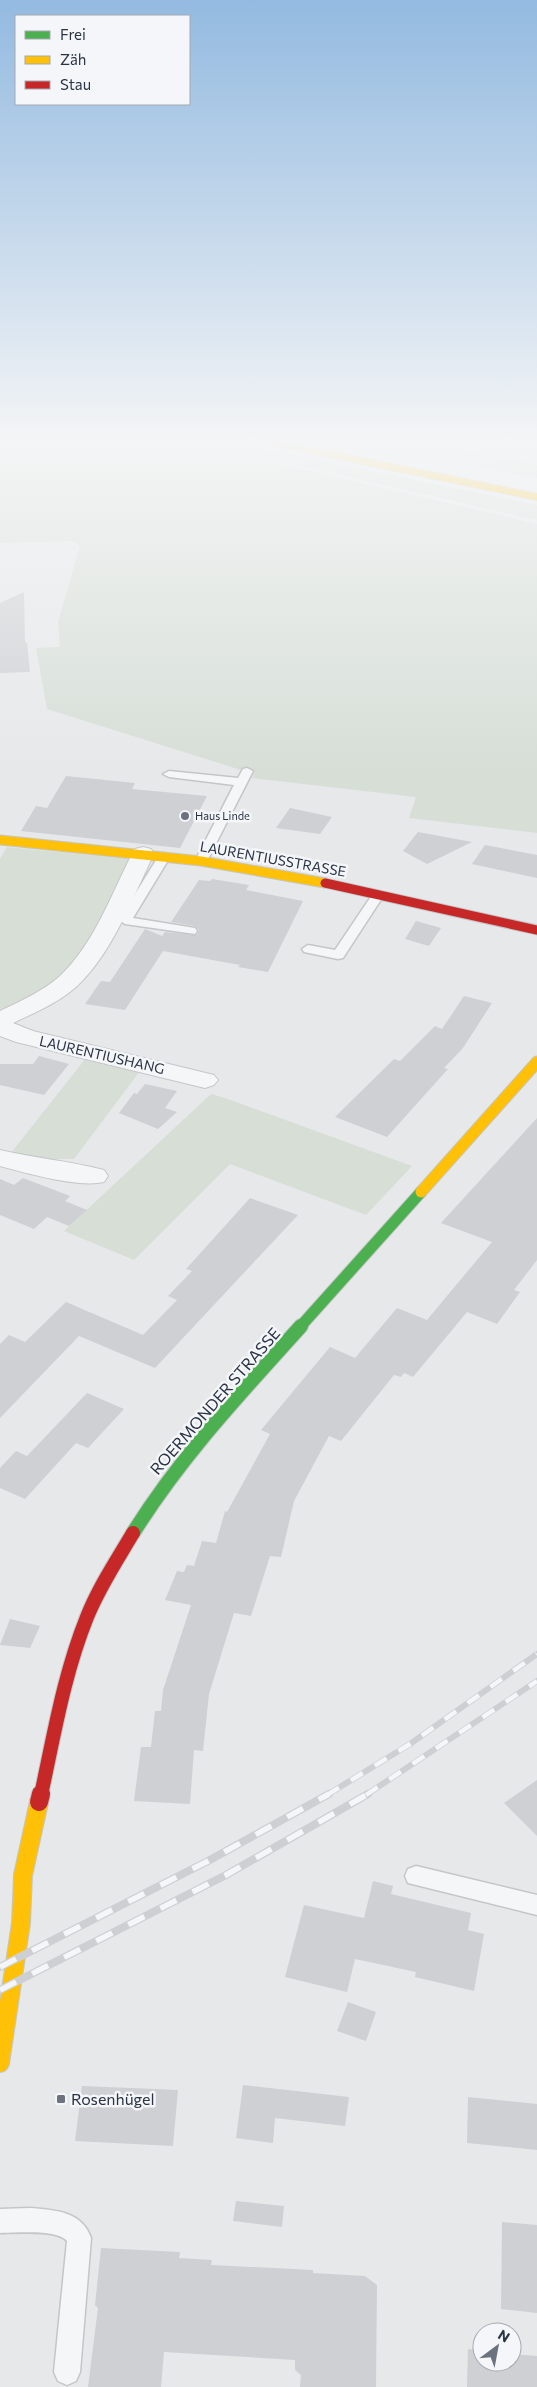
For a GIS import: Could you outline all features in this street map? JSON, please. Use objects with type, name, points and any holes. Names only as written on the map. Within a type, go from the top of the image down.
[{"type":"main road","name":"LAURENTIUSSTRASSE","points":[[0,840],[154,855],[358,888],[378,895],[537,930]]},
{"type":"main road","name":"ROERMONDER STRASSE","points":[[0,2063],[21,1923],[23,1875],[46,1763],[66,1680],[87,1616],[110,1571],[160,1490],[192,1448],[537,1062]]},
{"type":"street","points":[[0,1020],[46,997],[68,982],[84,963],[154,855]]},
{"type":"street","name":"LAURENTIUSHANG","points":[[0,1027],[25,1037],[205,1080]]},
{"type":"street","points":[[0,1158],[37,1167],[94,1176]]},
{"type":"lane","points":[[200,862],[247,771]]},
{"type":"lane","points":[[169,774],[242,782]]},
{"type":"lane","points":[[154,855],[125,920],[191,931]]},
{"type":"lane","points":[[308,949],[338,955],[378,895]]},
{"type":"lane","points":[[416,1876],[537,1905]]},
{"type":"lane","points":[[0,2221],[62,2224],[73,2229],[78,2235],[67,2372]]},
{"type":"shaded area","points":[[79,550],[537,550],[537,833],[409,818],[416,797],[252,778],[255,771],[241,770],[47,709],[36,648],[60,647],[58,622]]},
{"type":"shaded area","points":[[7,847],[128,859],[128,863],[98,924],[70,968],[61,978],[40,993],[0,1010],[0,859]]},
{"type":"shaded area","points":[[86,1058],[140,1071],[74,1159],[34,1159],[11,1153]]},
{"type":"shaded area","points":[[211,1094],[412,1166],[366,1215],[230,1164],[134,1260],[64,1231]]},
{"type":"building","points":[[24,592],[25,643],[27,642],[30,672],[0,673],[0,603]]},
{"type":"building","points":[[66,776],[135,783],[132,789],[207,796],[180,848],[21,831],[36,806],[47,808]]},
{"type":"building","points":[[290,808],[332,817],[320,834],[276,828]]},
{"type":"building","points":[[418,832],[472,842],[427,864],[403,851]]},
{"type":"building","points":[[485,845],[537,855],[537,878],[472,864]]},
{"type":"building","points":[[212,879],[249,885],[246,890],[303,901],[268,972],[163,951],[125,1010],[85,1004],[101,981],[110,982],[145,929],[162,936],[165,932],[197,935],[199,930],[195,926],[171,922],[199,880],[210,881]]},
{"type":"building","points":[[416,921],[441,928],[429,946],[405,939]]},
{"type":"building","points":[[464,996],[492,1003],[463,1048],[444,1068],[448,1069],[387,1137],[335,1117],[394,1059],[400,1061],[435,1026],[442,1029]]},
{"type":"building","points":[[39,1056],[69,1064],[44,1095],[0,1085],[0,1064],[33,1064]]},
{"type":"building","points":[[145,1084],[177,1091],[165,1108],[177,1112],[158,1129],[119,1113],[134,1093],[137,1094]]},
{"type":"building","points":[[537,1118],[537,1260],[514,1290],[520,1292],[497,1324],[467,1312],[413,1377],[404,1373],[401,1377],[394,1375],[341,1441],[329,1436],[294,1501],[281,1557],[270,1556],[251,1616],[234,1613],[209,1694],[203,1751],[194,1750],[190,1804],[134,1801],[141,1747],[151,1747],[155,1711],[161,1711],[163,1690],[191,1605],[165,1600],[177,1571],[184,1572],[187,1565],[194,1566],[202,1541],[216,1543],[225,1511],[227,1512],[270,1434],[261,1430],[330,1347],[355,1358],[397,1308],[427,1320],[492,1242],[441,1223]]},
{"type":"building","points":[[23,1178],[70,1196],[65,1201],[87,1210],[69,1226],[47,1217],[34,1229],[0,1215],[0,1179],[14,1185]]},
{"type":"building","points":[[250,1198],[298,1215],[155,1368],[79,1336],[0,1418],[0,1344],[9,1335],[25,1342],[66,1302],[143,1335],[177,1300],[168,1296],[192,1271],[186,1269]]},
{"type":"building","points":[[87,1393],[124,1409],[88,1448],[76,1443],[25,1499],[0,1488],[0,1468],[16,1451],[27,1456]]},
{"type":"building","points":[[10,1619],[40,1626],[30,1648],[0,1645]]},
{"type":"building","points":[[537,1780],[537,1836],[504,1803]]},
{"type":"building","points":[[373,1881],[393,1886],[391,1894],[471,1913],[468,1930],[484,1934],[474,1991],[415,1977],[416,1972],[355,1959],[347,1992],[285,1977],[304,1905],[364,1918]]},
{"type":"building","points":[[348,2002],[376,2012],[366,2041],[337,2031]]},
{"type":"building","points":[[243,2085],[349,2097],[345,2126],[275,2118],[273,2143],[236,2138]]},
{"type":"building","points":[[82,2086],[178,2090],[173,2146],[75,2141]]},
{"type":"building","points":[[468,2097],[537,2104],[537,2150],[467,2143]]},
{"type":"building","points":[[236,2201],[284,2206],[282,2227],[233,2221]]},
{"type":"building","points":[[502,2222],[537,2225],[537,2313],[501,2309]]},
{"type":"building","points":[[101,2248],[180,2252],[179,2258],[212,2260],[211,2265],[313,2270],[313,2273],[365,2276],[377,2285],[376,2387],[300,2387],[301,2375],[295,2370],[295,2360],[164,2352],[161,2387],[88,2387],[98,2308],[95,2305]]},
{"type":"building","points":[[468,2349],[472,2350],[472,2372],[522,2372],[522,2355],[537,2356],[537,2387],[467,2387]]},
{"type":"railway","points":[[327,1795],[410,1744],[537,1654]]},
{"type":"railway","points":[[366,1795],[537,1681]]},
{"type":"railway","points":[[0,1967],[208,1861],[329,1794]]},
{"type":"railway","points":[[0,1990],[226,1875],[368,1794]]},
{"type":"traffic: fast","points":[[133,1533],[160,1490],[192,1448],[421,1192]]},
{"type":"traffic: slow","points":[[0,840],[201,861],[325,883]]},
{"type":"traffic: slow","points":[[421,1192],[537,1062]]},
{"type":"traffic: slow","points":[[0,2063],[21,1923],[23,1875],[39,1802]]},
{"type":"traffic: jam","points":[[325,883],[537,930]]},
{"type":"traffic: jam","points":[[39,1802],[59,1708],[79,1639],[97,1595],[133,1533]]},
{"type":"place","name":"Haus Linde","points":[[185,816]]},
{"type":"place","name":"Rosenhügel","points":[[61,2099]]}]
